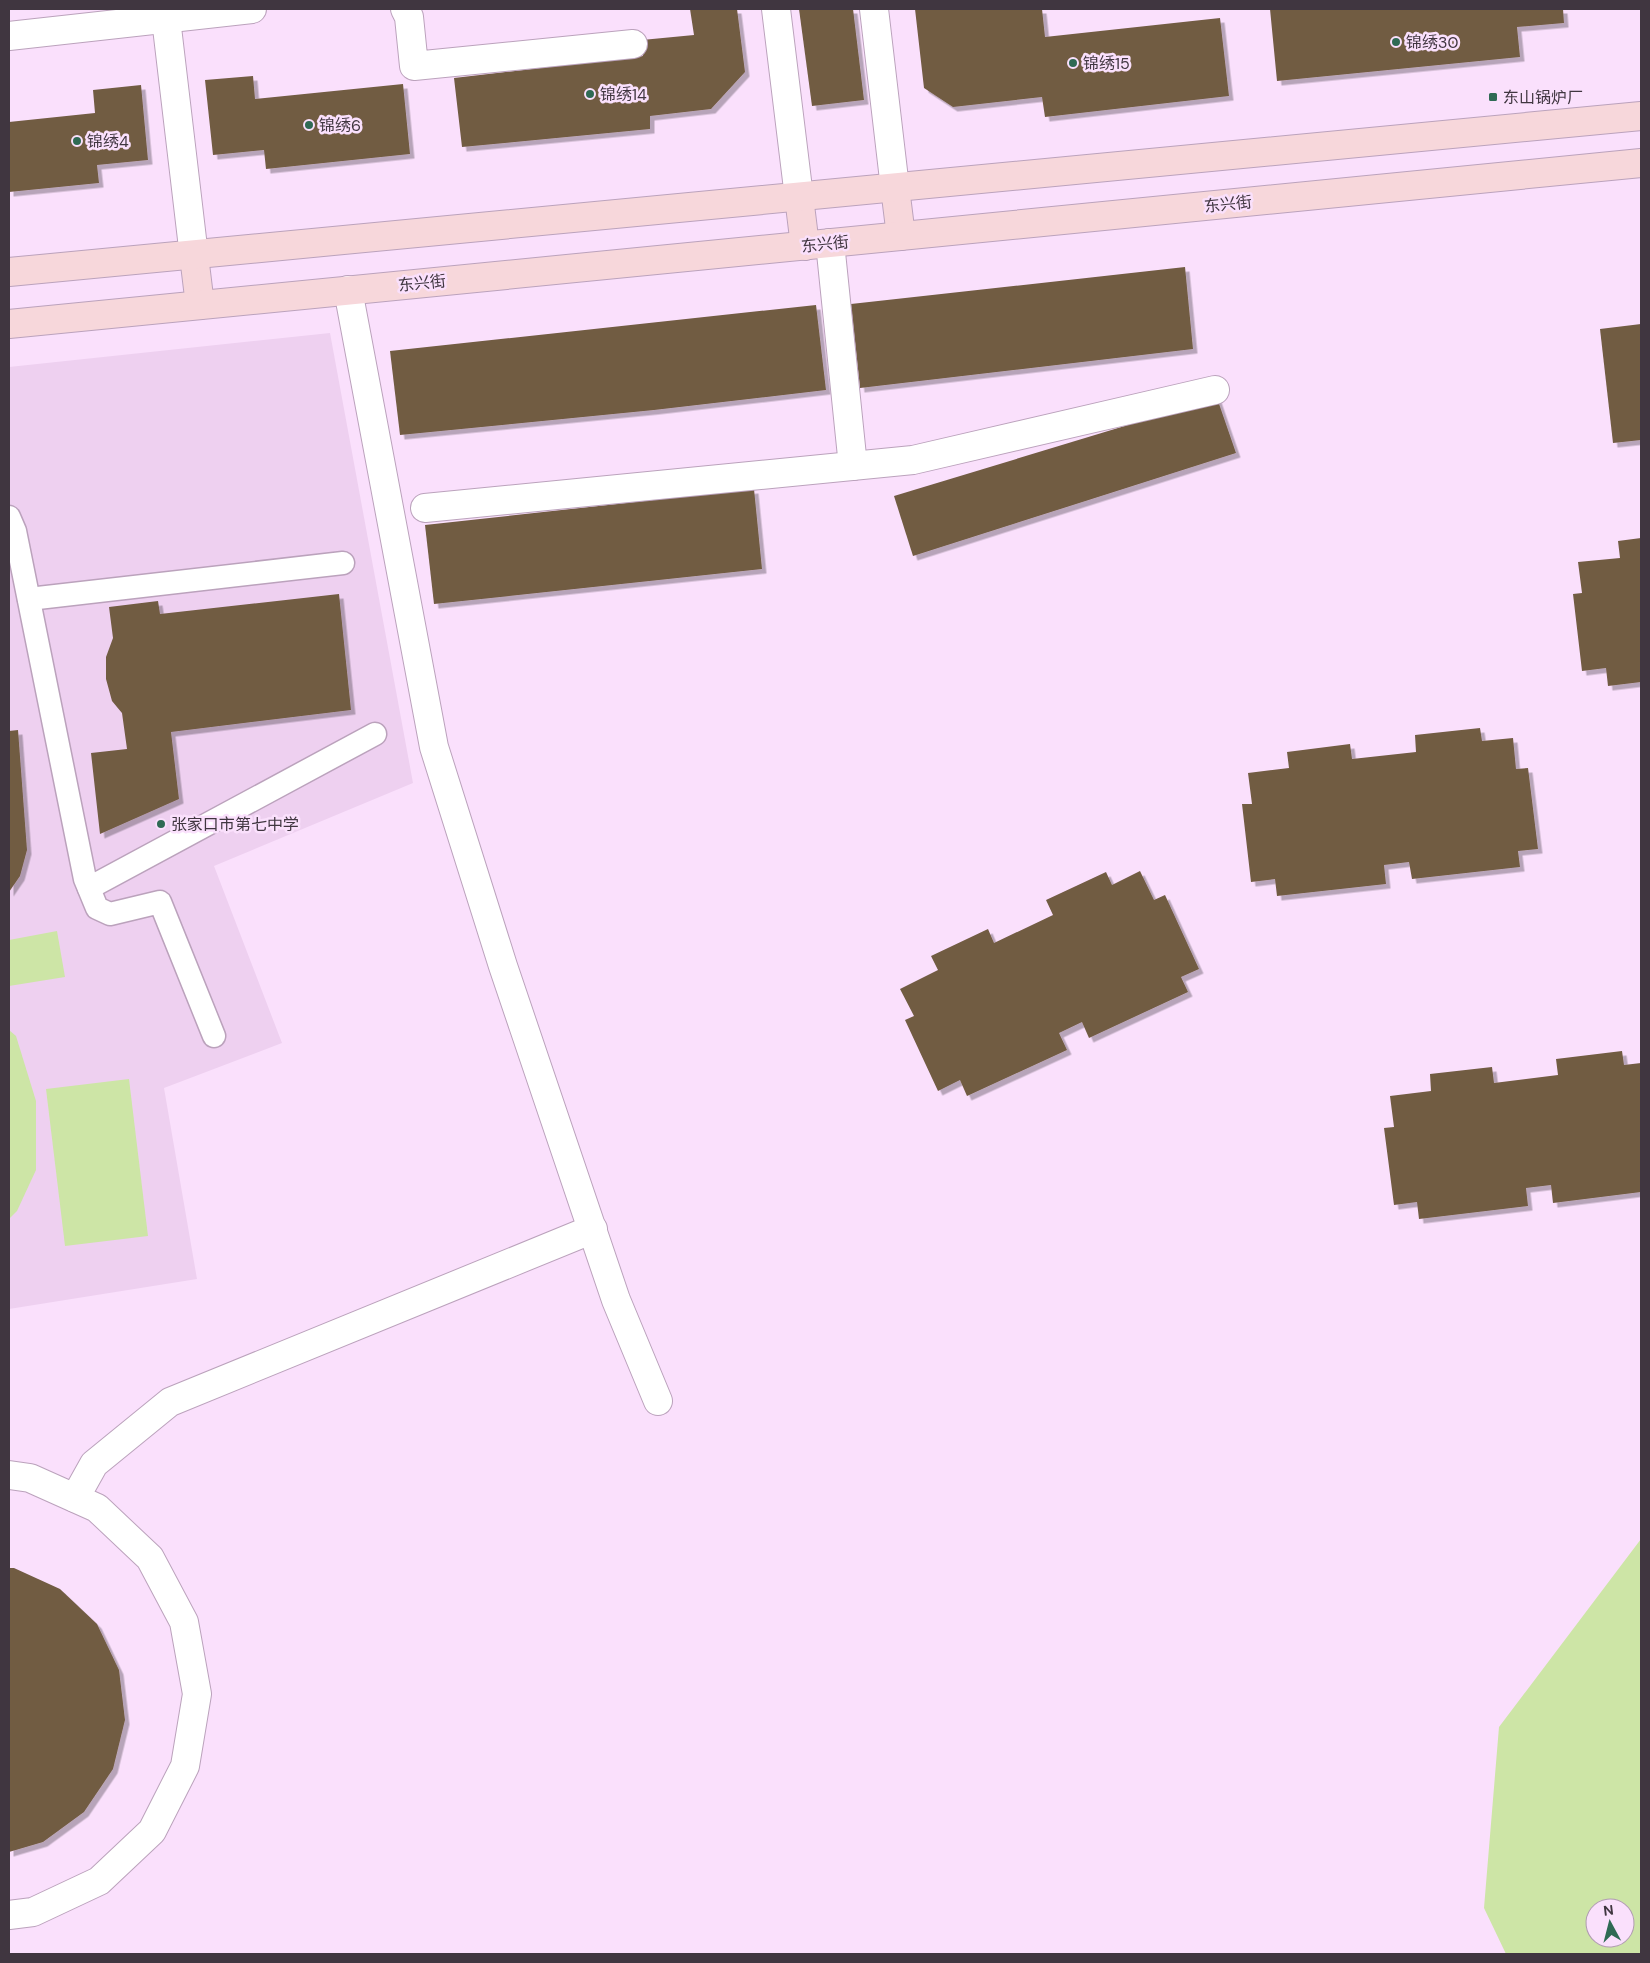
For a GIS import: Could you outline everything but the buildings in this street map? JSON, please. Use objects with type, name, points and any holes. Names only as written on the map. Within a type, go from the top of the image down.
[{"type":"main road","points":[[9,272],[194,256],[1641,116]]},
{"type":"main road","name":"东兴街","points":[[9,324],[1641,163]]},
{"type":"main road","points":[[896,188],[901,236]]},
{"type":"main road","points":[[799,198],[818,244]]},
{"type":"main road","points":[[194,256],[200,305]]},
{"type":"street","points":[[9,36],[252,9]]},
{"type":"street","points":[[405,9],[409,16],[414,66],[633,44]]},
{"type":"street","points":[[776,9],[799,198]]},
{"type":"street","points":[[874,9],[896,188]]},
{"type":"street","points":[[166,18],[194,256]]},
{"type":"street","points":[[818,244],[853,466]]},
{"type":"street","points":[[348,290],[434,747],[503,966],[616,1300],[658,1400]]},
{"type":"street","points":[[425,508],[913,460],[1215,390]]},
{"type":"street","points":[[75,1498],[94,1464],[170,1402],[592,1229]]},
{"type":"street","points":[[9,1476],[30,1478],[97,1508],[150,1558],[184,1622],[197,1694],[185,1766],[152,1830],[99,1881],[33,1912],[9,1915]]},
{"type":"lane","points":[[9,517],[15,531],[85,879],[97,908],[110,914],[160,902],[214,1036]]},
{"type":"lane","points":[[29,599],[343,563]]},
{"type":"lane","points":[[89,888],[375,734]]},
{"type":"shaded area","name":"张家口市第七中学","points":[[330,333],[413,783],[214,866],[282,1043],[164,1088],[197,1279],[9,1309],[9,367]]},
{"type":"green space","points":[[57,931],[65,977],[9,986],[9,940]]},
{"type":"green space","points":[[9,1030],[16,1036],[36,1101],[36,1170],[17,1211],[9,1219]]},
{"type":"green space","points":[[129,1079],[148,1236],[65,1246],[46,1089]]},
{"type":"green space","points":[[1641,1539],[1641,1954],[1506,1954],[1484,1908],[1499,1727]]},
{"type":"place","name":"锦绣30","points":[[1396,42]]},
{"type":"place","name":"锦绣15","points":[[1073,63]]},
{"type":"place","name":"锦绣14","points":[[590,94]]},
{"type":"place","name":"东山锅炉厂","points":[[1493,97]]},
{"type":"place","name":"锦绣6","points":[[309,125]]},
{"type":"place","name":"锦绣4","points":[[77,141]]},
{"type":"place","name":"张家口市第七中学","points":[[161,824]]}]
